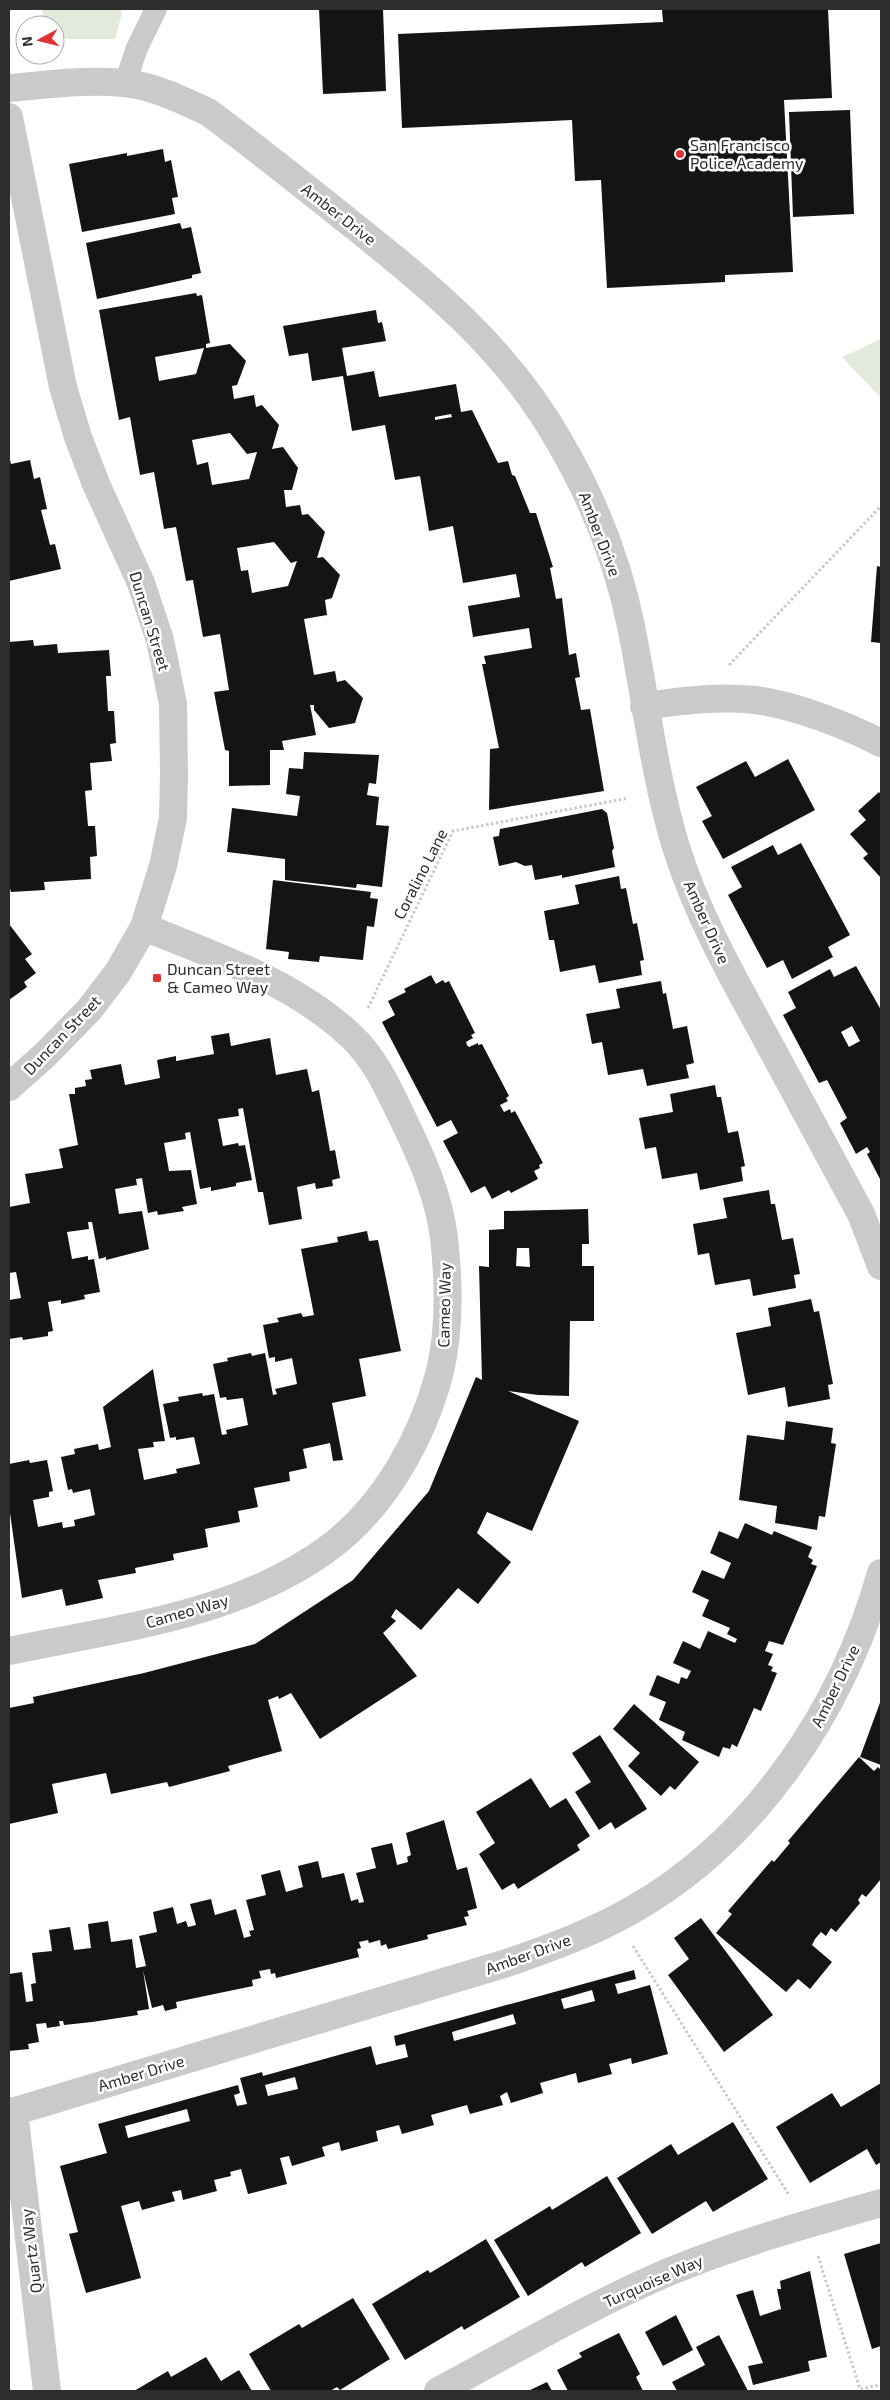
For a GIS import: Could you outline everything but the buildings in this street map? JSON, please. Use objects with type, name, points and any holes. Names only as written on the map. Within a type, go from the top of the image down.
[{"type":"street","name":"Amber Drive","points":[[9,88],[78,83],[125,83],[169,94],[208,112],[429,286],[481,335],[522,385],[559,441],[589,500],[616,572],[630,624],[644,706],[662,791],[676,847],[700,913],[861,1214],[881,1266]]},
{"type":"street","name":"Duncan Street","points":[[9,118],[64,387],[78,437],[93,476],[141,582],[160,640],[173,704],[172,818],[163,866],[144,927],[118,972],[89,1010],[46,1054],[9,1087]]},
{"type":"street","points":[[644,706],[696,700],[755,700],[813,715],[881,743]]},
{"type":"street","name":"Cameo Way","points":[[9,1651],[165,1619],[222,1603],[270,1582],[334,1544],[354,1526],[394,1477],[409,1451],[439,1375],[446,1337],[444,1236],[432,1186],[419,1152],[383,1078],[353,1038],[320,1010],[238,965],[144,927]]},
{"type":"street","name":"Amber Drive","points":[[11,2112],[507,1963],[566,1942],[632,1910],[687,1873],[732,1832],[774,1785],[815,1730],[845,1670],[871,1609],[881,1572]]},
{"type":"street","name":"Quartz Way","points":[[11,2112],[47,2391]]},
{"type":"street","name":"Turquoise Way","points":[[438,2391],[603,2303],[671,2272],[730,2248],[881,2203]]},
{"type":"lane","points":[[125,83],[137,48],[156,9]]},
{"type":"path","points":[[696,700],[881,506]]},
{"type":"path","name":"Coralino Lane","points":[[353,1038],[453,831],[662,791]]},
{"type":"path","points":[[615,1918],[808,2224],[860,2389],[881,2385]]},
{"type":"green space","points":[[41,9],[123,9],[115,39],[68,39],[65,38],[65,15],[43,15]]},
{"type":"green space","points":[[881,339],[881,398],[842,357]]},
{"type":"place","name":"San Francisco Police Academy","points":[[680,154]]},
{"type":"place","name":"Duncan Street & Cameo Way","points":[[157,978]]}]
